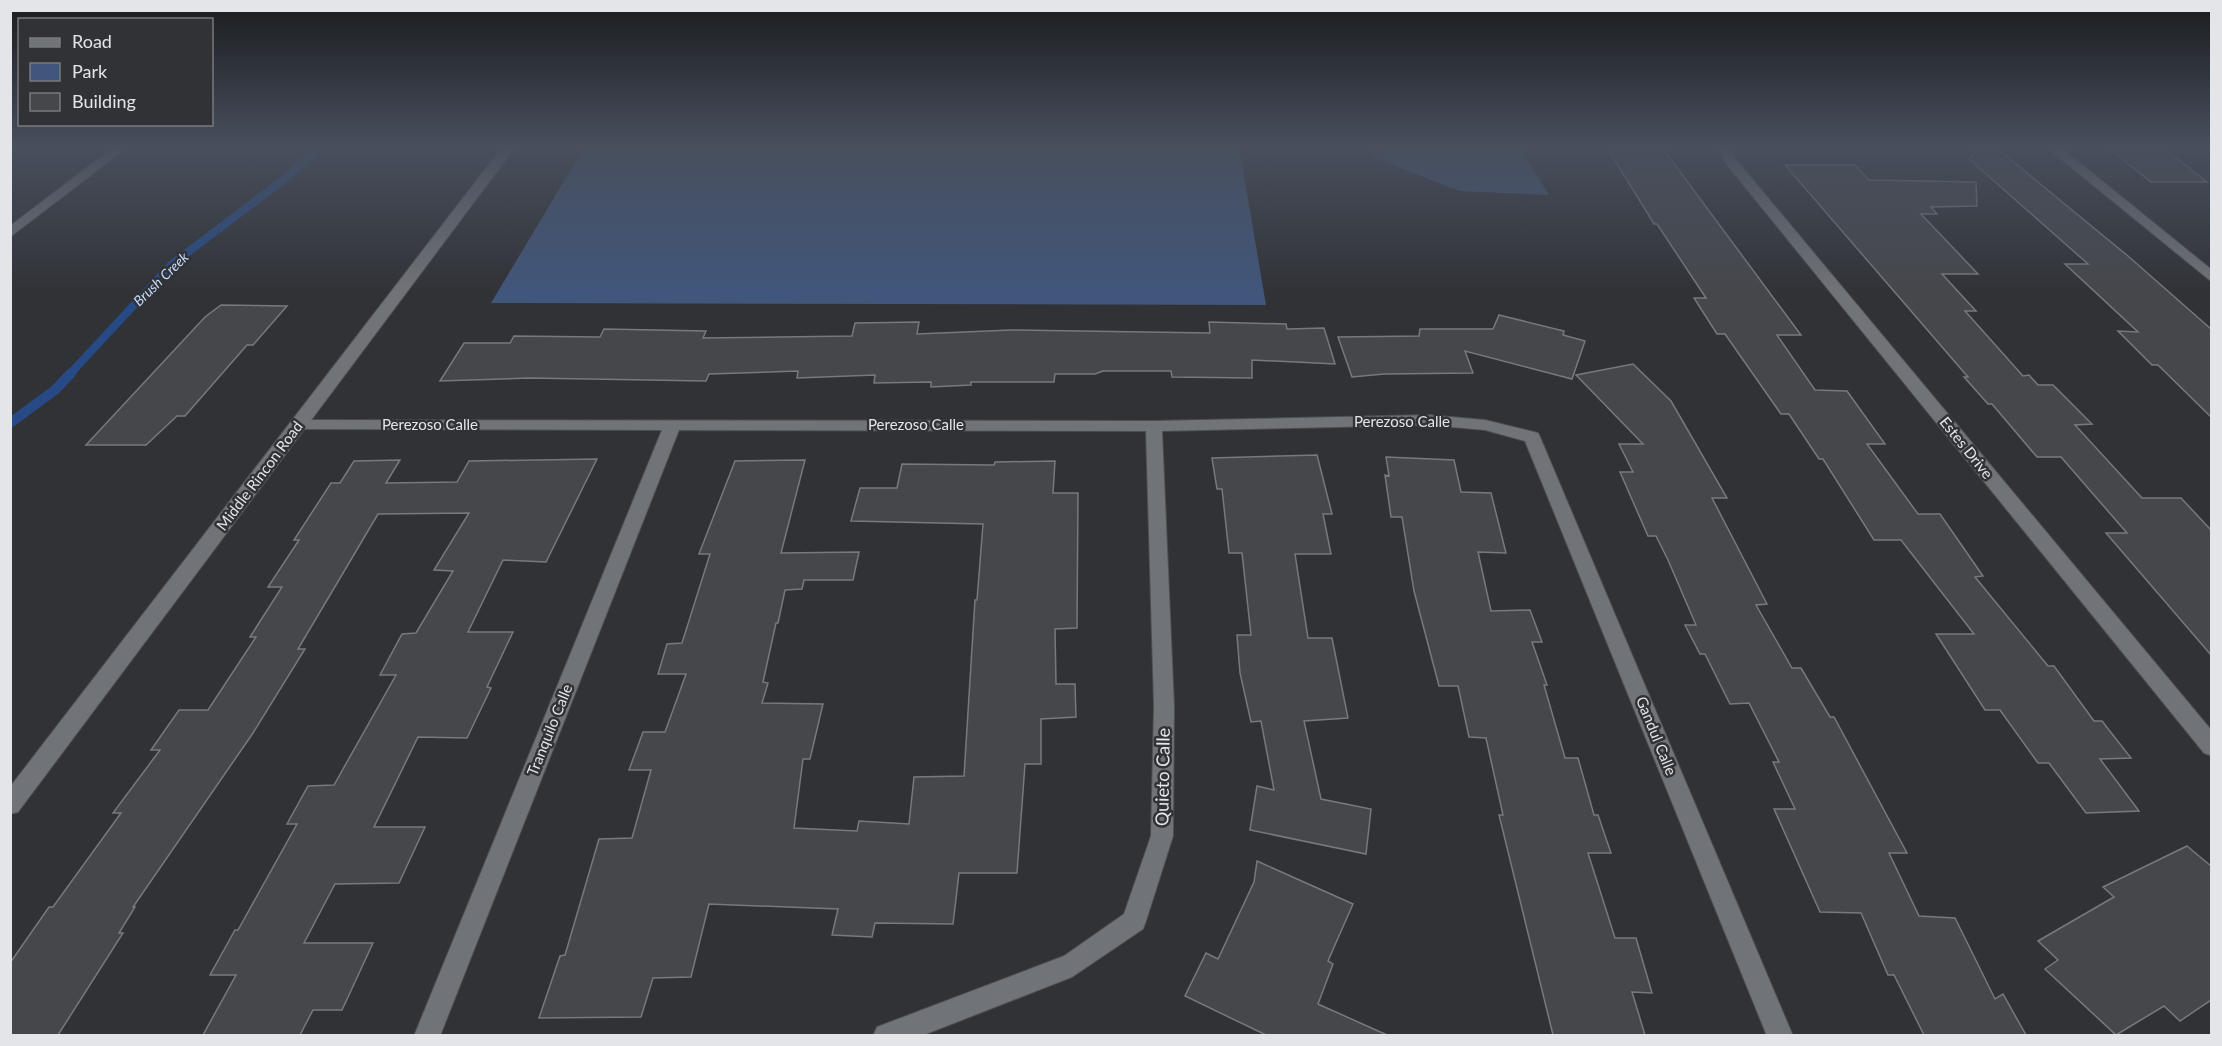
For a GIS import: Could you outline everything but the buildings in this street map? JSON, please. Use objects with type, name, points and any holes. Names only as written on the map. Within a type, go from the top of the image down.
[{"type":"street","points":[[10,233],[60,195]]},
{"type":"street","name":"Middle Rincon Road","points":[[10,805],[473,195]]},
{"type":"street","name":"Estes Drive","points":[[1758,195],[2211,747]]},
{"type":"street","points":[[2110,195],[2211,278]]},
{"type":"street","name":"Perezoso Calle","points":[[299,424],[1154,426],[1428,420],[1485,425],[1532,437]]},
{"type":"street","name":"Tranquilo Calle","points":[[427,1035],[673,424]]},
{"type":"street","name":"Quieto Calle","points":[[886,1035],[1072,965],[1134,921],[1162,836],[1164,705],[1154,426]]},
{"type":"street","name":"Gandul Calle","points":[[1532,437],[1780,1035]]},
{"type":"green space","points":[[556,195],[1247,195],[1266,305],[491,303]]},
{"type":"waterway","name":"Brush Creek","points":[[69,375],[172,264],[264,195]]},
{"type":"waterway","name":"Brush Creek","points":[[10,423],[55,390],[71,373]]}]
